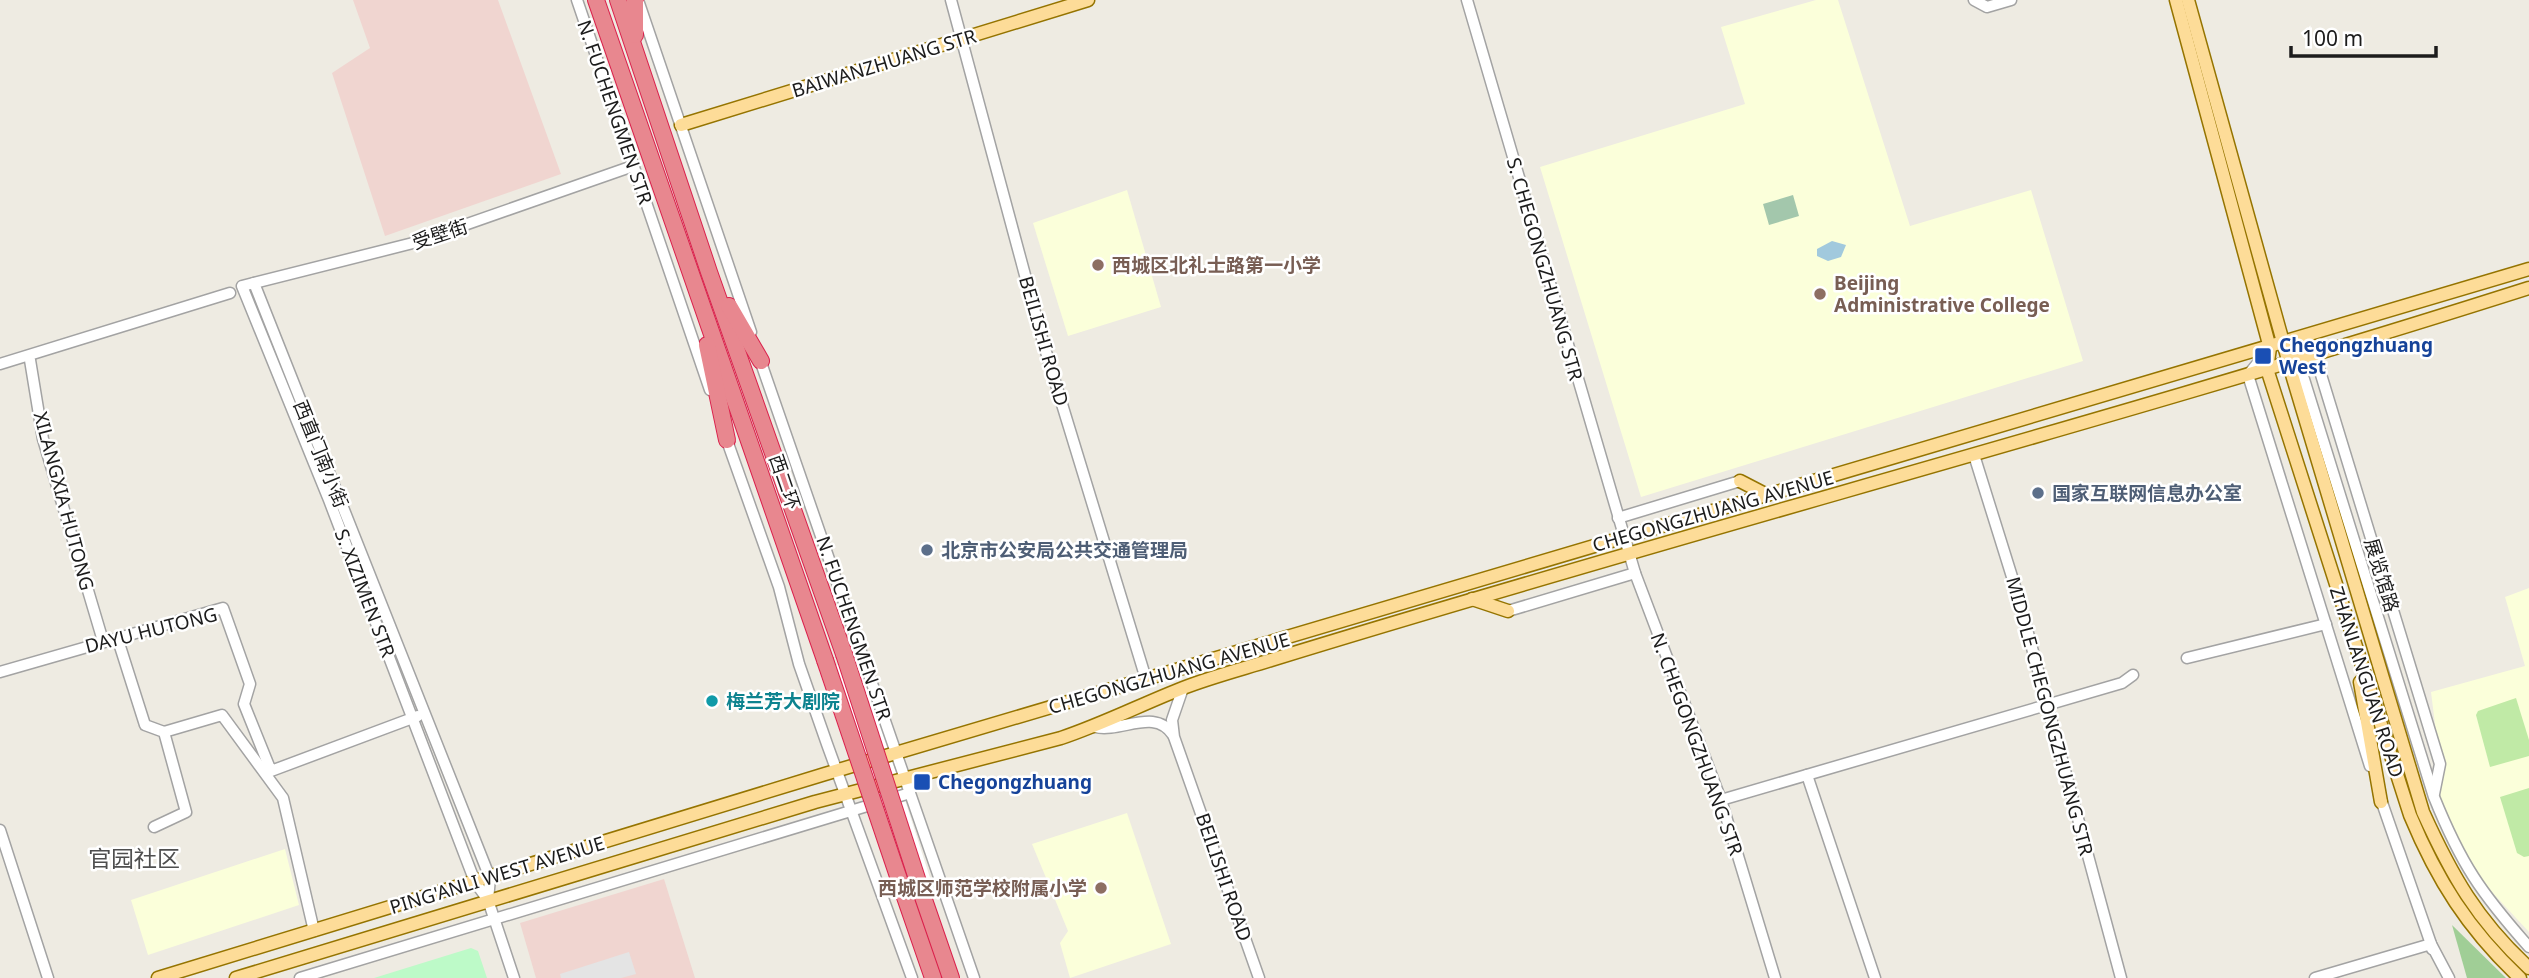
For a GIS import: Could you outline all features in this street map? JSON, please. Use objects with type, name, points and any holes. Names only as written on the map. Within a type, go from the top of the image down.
[{"type":"highway","name":"西二环","points":[[596,0],[825,660],[913,894],[951,978]]},
{"type":"highway","name":"西二环","points":[[618,0],[709,272],[844,654],[913,894],[933,978]]},
{"type":"highway","points":[[635,52],[636,0]]},
{"type":"highway","points":[[709,272],[761,361]]},
{"type":"highway","points":[[693,278],[727,439]]},
{"type":"main road","name":"BAIWANZHUANG STR","points":[[681,125],[963,39],[1067,3],[1088,0]]},
{"type":"main road","points":[[2176,0],[2270,348],[2267,369],[2529,288]]},
{"type":"main road","points":[[2188,0],[2284,344]]},
{"type":"main road","name":"CHEGONGZHUANG AVENUE","points":[[836,771],[2284,344],[2529,269]]},
{"type":"main road","name":"ZHANLANGUAN ROAD","points":[[2284,344],[2293,362],[2423,812],[2445,860],[2477,915],[2521,970]]},
{"type":"main road","name":"CHEGONGZHUANG AVENUE","points":[[908,787],[1095,727],[1183,688],[1472,599],[2267,369]]},
{"type":"main road","name":"ZHANLANGUAN ROAD","points":[[2267,369],[2410,815],[2431,865],[2463,917],[2521,970]]},
{"type":"main road","points":[[1740,481],[1767,495]]},
{"type":"main road","points":[[1472,599],[1508,611]]},
{"type":"main road","points":[[2351,630],[2381,802]]},
{"type":"main road","name":"PING'ANLI WEST AVENUE","points":[[158,978],[836,771]]},
{"type":"main road","name":"PING'ANLI WEST AVENUE","points":[[236,978],[488,900],[845,795],[908,787]]},
{"type":"street","name":"N. FUCHENGMEN STR","points":[[577,0],[779,587],[799,664],[912,978]]},
{"type":"street","name":"N. FUCHENGMEN STR","points":[[636,0],[974,978]]},
{"type":"street","name":"BEILISHI ROAD","points":[[951,0],[1043,342],[1146,679]]},
{"type":"street","name":"S. CHEGONGZHUANG STR","points":[[1467,0],[1628,552]]},
{"type":"street","points":[[1974,0],[1987,7],[2011,0]]},
{"type":"street","name":"受壁街","points":[[242,286],[413,243],[633,166]]},
{"type":"street","name":"西直门南小街","points":[[254,283],[490,878],[488,900]]},
{"type":"street","name":"S. XIZIMEN STR","points":[[242,286],[300,424],[475,882],[488,900]]},
{"type":"street","points":[[0,364],[230,293]]},
{"type":"street","points":[[2284,344],[2315,355]]},
{"type":"street","points":[[2270,348],[2248,375],[2381,802]]},
{"type":"street","name":"展览馆路","points":[[2315,355],[2440,764],[2434,797]]},
{"type":"street","name":"XILANGXIA HUTONG","points":[[30,360],[43,439],[103,641]]},
{"type":"street","name":"展览馆路","points":[[2293,362],[2366,579],[2434,797],[2460,859],[2483,896],[2529,947]]},
{"type":"street","name":"MIDDLE CHEGONGZHUANG STR","points":[[1973,455],[2018,596],[2121,978]]},
{"type":"street","points":[[1618,518],[1740,481]]},
{"type":"street","points":[[2361,505],[2366,579]]},
{"type":"street","name":"N. CHEGONGZHUANG STR","points":[[1628,552],[1721,800],[1775,978]]},
{"type":"street","points":[[1508,611],[1635,573]]},
{"type":"street","name":"DAYU HUTONG","points":[[0,672],[223,608],[250,684],[244,704],[271,771],[424,713]]},
{"type":"street","points":[[2187,658],[2273,640],[2326,624]]},
{"type":"street","points":[[118,640],[145,725],[163,732],[222,715],[282,798],[314,931]]},
{"type":"street","points":[[1721,800],[2122,683],[2133,675]]},
{"type":"street","name":"BEILISHI ROAD","points":[[1183,688],[1172,720],[1174,737],[1259,978]]},
{"type":"street","points":[[1095,727],[1109,730],[1158,721],[1167,725],[1174,737]]},
{"type":"street","points":[[154,827],[186,812],[163,732]]},
{"type":"street","points":[[1807,775],[1875,978]]},
{"type":"street","points":[[300,978],[851,811],[908,787]]},
{"type":"street","name":"ZHANLANGUAN ROAD","points":[[2381,802],[2431,944],[2448,978]]},
{"type":"street","points":[[0,830],[48,978]]},
{"type":"street","points":[[488,900],[513,978]]},
{"type":"street","points":[[2315,978],[2431,944],[2441,978]]},
{"type":"shaded area","points":[[353,0],[498,0],[561,174],[385,236],[332,73],[370,48]]},
{"type":"shaded area","name":"Beijing Administrative College","points":[[1816,0],[1838,0],[1910,226],[2031,190],[2083,361],[1641,497],[1540,167],[1745,104],[1721,27]]},
{"type":"shaded area","name":"西城区北礼士路第一小学","points":[[1127,190],[1161,307],[1068,336],[1033,223]]},
{"type":"shaded area","points":[[1793,195],[1799,216],[1769,225],[1763,204]]},
{"type":"shaded area","points":[[2529,588],[2529,932],[2462,860],[2434,797],[2440,764],[2431,692],[2525,666],[2505,597]]},
{"type":"shaded area","name":"西城区师范学校附属小学","points":[[1127,813],[1171,944],[1070,978],[1060,943],[1068,931],[1032,844]]},
{"type":"shaded area","points":[[285,849],[299,905],[148,955],[131,900]]},
{"type":"shaded area","points":[[664,879],[695,978],[536,978],[520,923]]},
{"type":"shaded area","points":[[629,952],[636,974],[621,978],[561,978],[560,974]]},
{"type":"green space","points":[[2516,698],[2529,740],[2529,756],[2490,767],[2476,715],[2478,711]]},
{"type":"green space","points":[[2529,788],[2529,856],[2524,857],[2517,853],[2500,797]]},
{"type":"green space","points":[[2452,925],[2506,978],[2467,978]]},
{"type":"green space","points":[[471,948],[478,951],[487,978],[374,978]]},
{"type":"water","points":[[1832,241],[1846,245],[1841,257],[1828,261],[1817,256],[1817,249]]},
{"type":"pier","points":[[859,658],[934,890],[900,904],[819,671]]},
{"type":"place","name":"西城区北礼士路第一小学","points":[[1098,265]]},
{"type":"place","name":"Beijing Administrative College","points":[[1820,294]]},
{"type":"place","name":"Chegongzhuang West","points":[[2263,356]]},
{"type":"place","name":"国家互联网信息办公室","points":[[2038,493]]},
{"type":"place","name":"北京市公安局公共交通管理局","points":[[927,550]]},
{"type":"place","name":"梅兰芳大剧院","points":[[712,701]]},
{"type":"place","name":"Chegongzhuang","points":[[922,782]]},
{"type":"place","name":"西城区师范学校附属小学","points":[[1101,888]]},
{"type":"district","name":"官园社区","points":[[134,858]]}]
